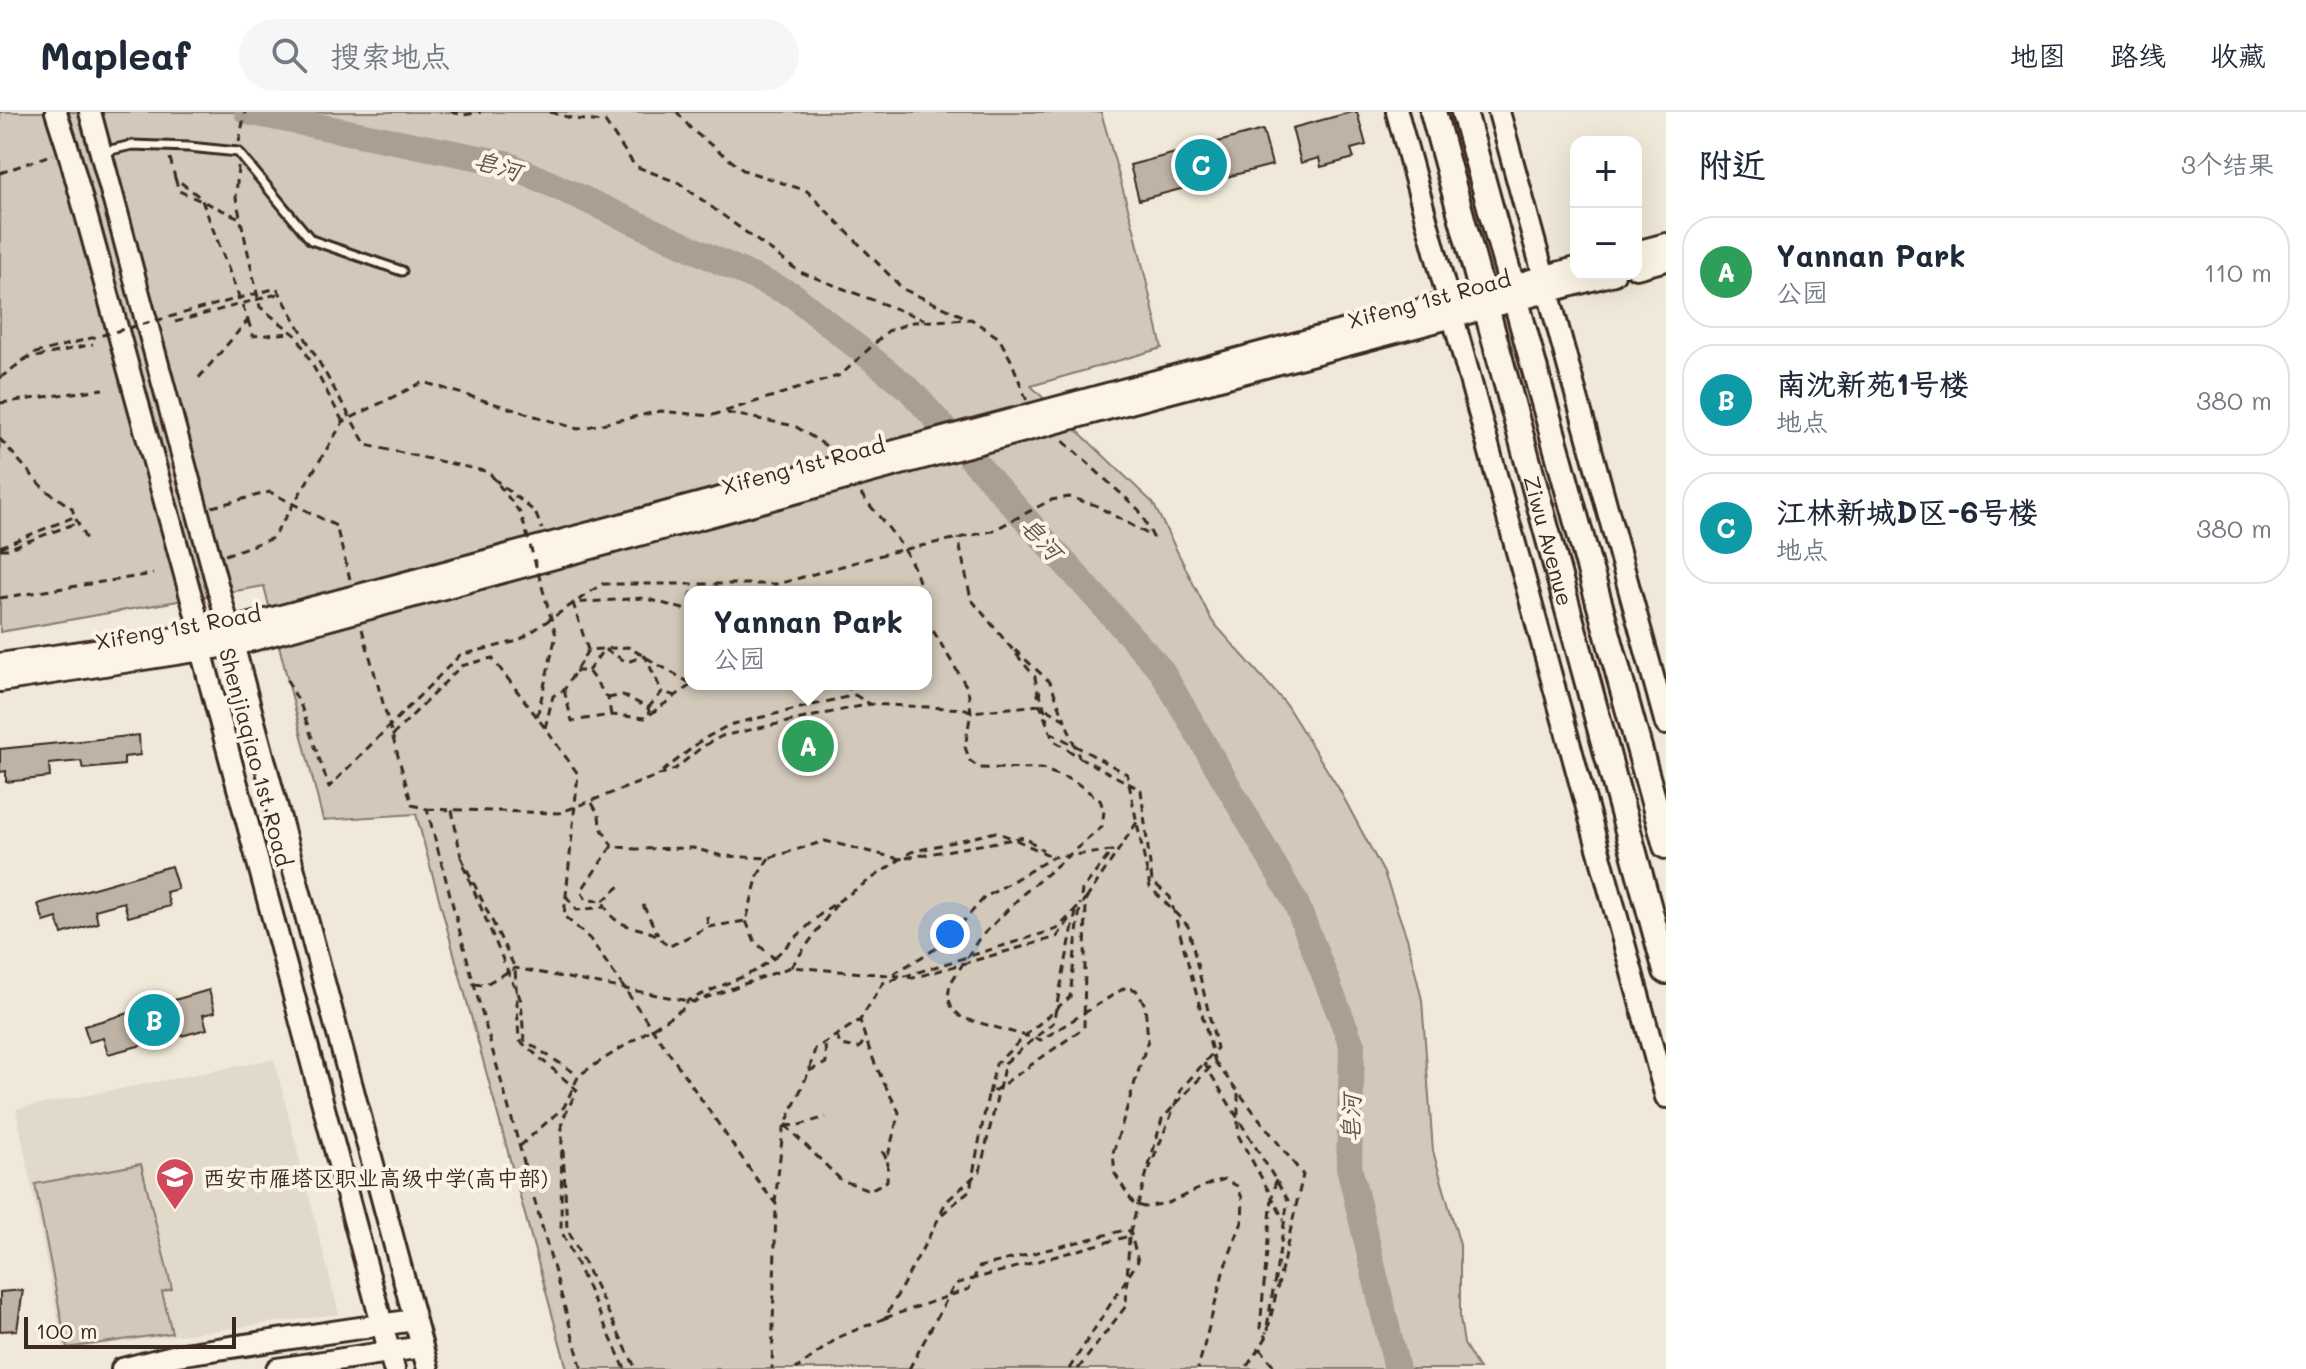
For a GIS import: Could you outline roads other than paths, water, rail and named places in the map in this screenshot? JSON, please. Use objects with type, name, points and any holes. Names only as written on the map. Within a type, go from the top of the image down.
[{"type":"main road","name":"Shenjiaqiao 1st Road","points":[[56,112],[392,1360]]},
{"type":"main road","points":[[1397,112],[1666,1097]]},
{"type":"main road","name":"Ziwu Avenue","points":[[1433,112],[1666,971]]},
{"type":"main road","name":"Ziwu Avenue","points":[[1464,112],[1666,846]]},
{"type":"main road","points":[[1499,112],[1666,724]]},
{"type":"main road","name":"Shenjiaqiao 1st Road","points":[[92,122],[428,1369]]},
{"type":"main road","points":[[1642,250],[1666,244]]},
{"type":"main road","points":[[1642,266],[1666,260]]},
{"type":"main road","name":"Xifeng 1st Road","points":[[1546,284],[1570,271]]},
{"type":"main road","name":"Xifeng 1st Road","points":[[0,681],[232,637],[1515,292],[1573,280]]},
{"type":"main road","name":"Xifeng 1st Road","points":[[356,604],[548,543],[845,471]]},
{"type":"main road","name":"Xifeng 1st Road","points":[[0,664],[201,642]]},
{"type":"main road","points":[[122,1369],[177,1355],[414,1320]]},
{"type":"main road","points":[[277,1369],[392,1360],[422,1347]]},
{"type":"lane","points":[[100,152],[132,145],[238,152],[311,240],[402,271]]},
{"type":"waterway","name":"皂河","points":[[247,112],[505,163],[793,295],[910,390],[1161,670],[1296,903],[1352,1045],[1349,1167],[1397,1369]]},
{"type":"place","name":"江林新城D区-6号楼","points":[[1201,165]]},
{"type":"place","name":"Yannan Park","points":[[808,746]]},
{"type":"place","name":"南沈新苑1号楼","points":[[154,1020]]},
{"type":"place","name":"西安市雁塔区职业高级中学(高中部)","points":[[175,1211]]}]
